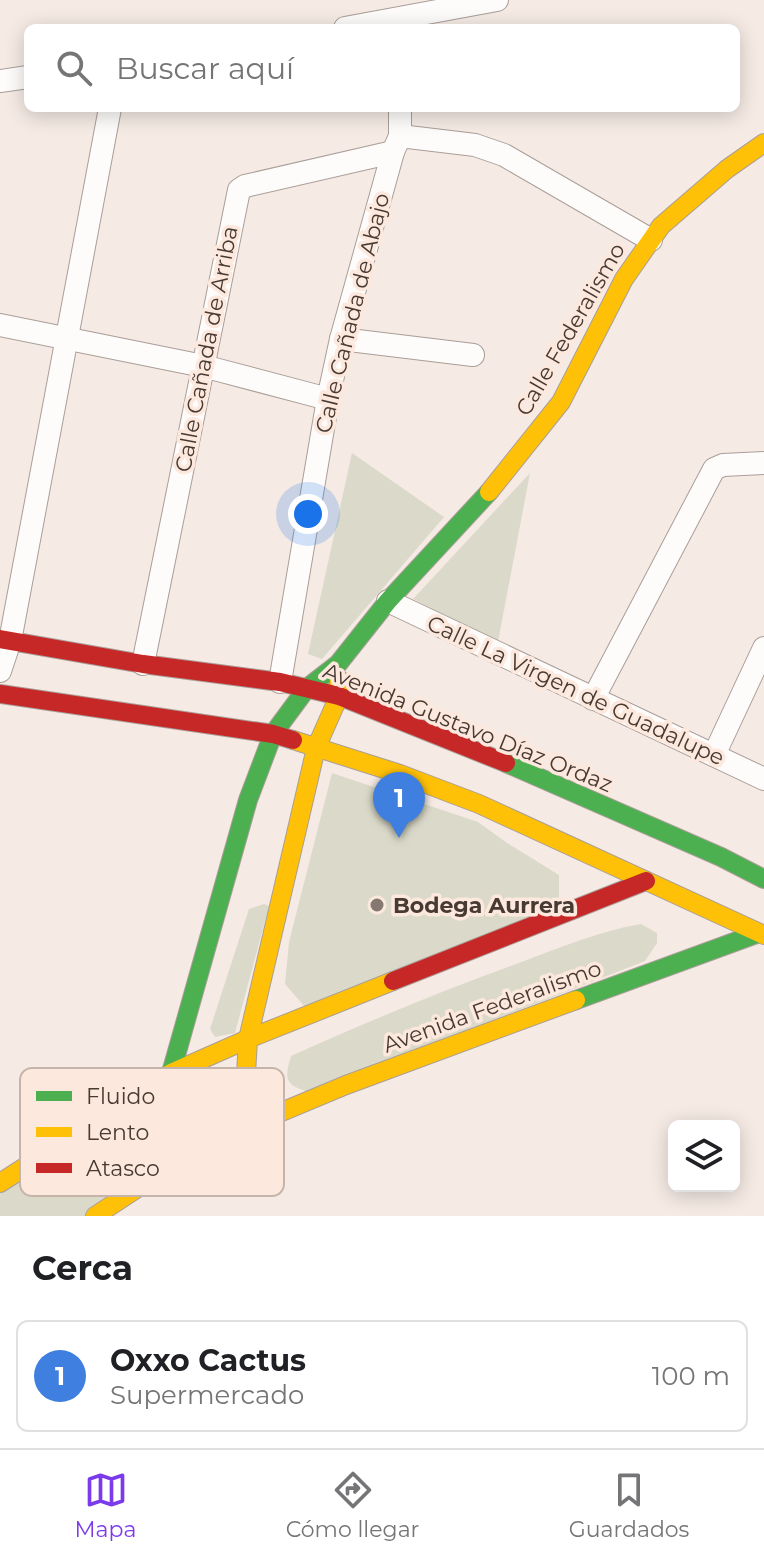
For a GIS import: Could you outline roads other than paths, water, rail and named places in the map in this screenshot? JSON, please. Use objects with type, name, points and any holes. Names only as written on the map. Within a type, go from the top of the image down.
[{"type":"street","points":[[398,23],[497,0]]},
{"type":"street","points":[[0,81],[24,78]]},
{"type":"street","points":[[0,671],[109,112]]},
{"type":"street","name":"Calle Cañada de Abajo","points":[[280,682],[328,399],[341,339],[397,144],[400,112]]},
{"type":"street","name":"Calle Federalismo","points":[[307,688],[338,664],[388,601],[500,480],[561,402],[624,279],[672,214],[764,143]]},
{"type":"street","points":[[397,144],[475,145],[504,155],[651,240]]},
{"type":"street","name":"Calle Cañada de Arriba","points":[[143,664],[239,190],[397,144]]},
{"type":"street","points":[[0,325],[203,366],[328,399]]},
{"type":"street","points":[[341,339],[473,355]]},
{"type":"street","points":[[593,699],[714,469],[723,465],[764,463]]},
{"type":"street","name":"Calle La Virgen de Guadalupe","points":[[388,601],[764,779]]},
{"type":"street","name":"Avenida Gustavo Díaz Ordaz","points":[[5,640],[143,664],[280,682],[339,696],[516,767],[764,879]]},
{"type":"street","points":[[714,755],[764,648]]},
{"type":"street","points":[[246,1068],[248,1039],[316,748],[339,696],[338,664]]},
{"type":"street","points":[[172,1068],[248,800],[273,734],[307,688]]},
{"type":"street","points":[[0,694],[273,734],[400,774],[479,804],[762,934]]},
{"type":"street","points":[[182,1068],[646,881]]},
{"type":"street","name":"Avenida Federalismo","points":[[284,1111],[346,1085],[762,934]]},
{"type":"street","points":[[0,1183],[20,1170]]},
{"type":"street","name":"Avenida Federalismo","points":[[95,1216],[126,1196]]},
{"type":"place","name":"Oxxo Cactus","points":[[399,838]]},
{"type":"place","name":"Bodega Aurrera","points":[[377,905]]}]
